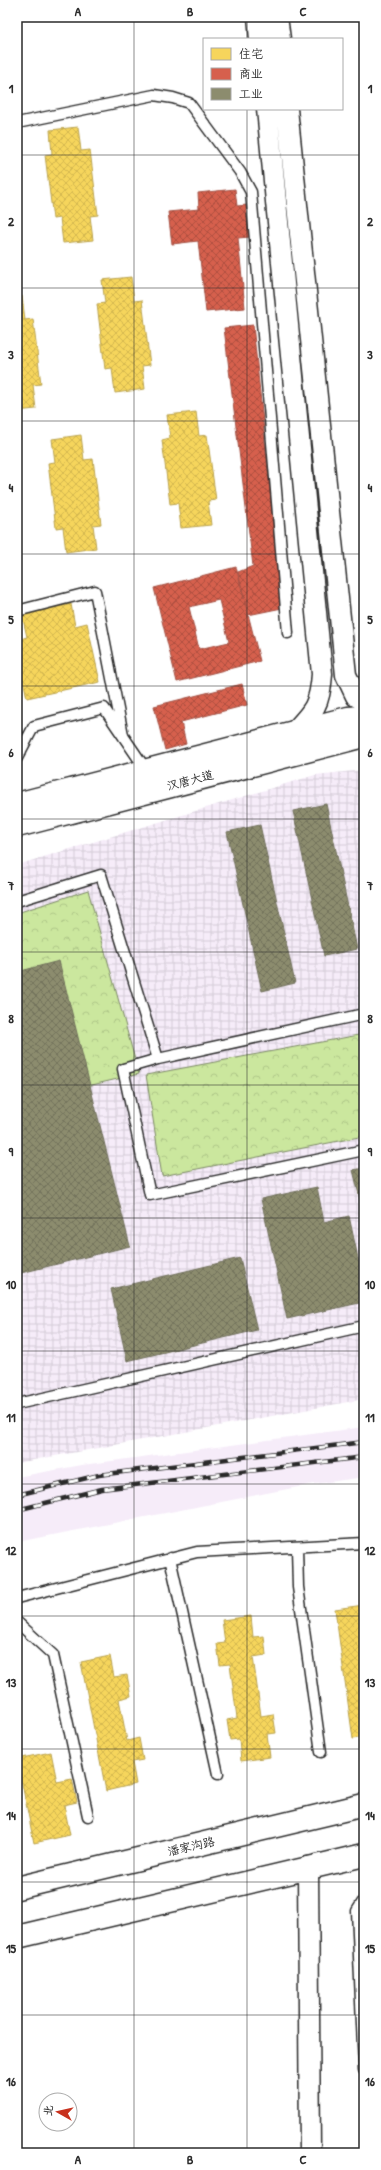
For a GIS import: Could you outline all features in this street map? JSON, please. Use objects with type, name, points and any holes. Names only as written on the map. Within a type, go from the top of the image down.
[{"type":"main road","name":"汉唐大道","points":[[18,801],[147,771],[348,718],[364,717]]},
{"type":"main road","name":"汉唐大道","points":[[17,826],[364,736]]},
{"type":"main road","name":"潘家沟路","points":[[17,1888],[364,1805]]},
{"type":"main road","points":[[17,1937],[308,1867],[364,1855]]},
{"type":"street","points":[[258,17],[260,38]]},
{"type":"street","points":[[277,17],[280,38]]},
{"type":"street","points":[[267,110],[322,674],[320,696],[311,714],[293,732]]},
{"type":"street","points":[[287,110],[346,675],[356,696],[364,701]]},
{"type":"street","points":[[308,1867],[310,2153]]},
{"type":"lane","points":[[17,123],[154,95],[173,98],[189,103],[240,172],[251,192],[288,633]]},
{"type":"lane","points":[[17,611],[94,591],[123,735]]},
{"type":"lane","points":[[19,754],[34,726],[104,708],[147,771]]},
{"type":"lane","points":[[17,733],[19,754]]},
{"type":"lane","points":[[17,901],[101,875],[158,1059]]},
{"type":"lane","points":[[364,1014],[158,1059],[123,1069],[150,1195],[364,1150]]},
{"type":"lane","points":[[17,1404],[364,1326]]},
{"type":"lane","points":[[17,1598],[196,1552],[364,1543]]},
{"type":"lane","points":[[297,1547],[298,1587],[321,1752]]},
{"type":"lane","points":[[170,1558],[218,1774]]},
{"type":"lane","points":[[17,1622],[54,1655],[88,1816]]},
{"type":"lane","points":[[364,1900],[357,1911],[364,2070]]},
{"type":"shaded area","points":[[364,770],[364,1399],[17,1463],[17,865],[315,775]]},
{"type":"shaded area","points":[[364,1427],[364,1477],[308,1485],[17,1542],[17,1477],[82,1465]]},
{"type":"green space","points":[[88,890],[139,1074],[79,1088],[17,993],[17,913]]},
{"type":"green space","points":[[364,1034],[364,1136],[162,1176],[146,1075]]},
{"type":"building: 住宅","points":[[78,127],[81,151],[90,150],[98,215],[90,216],[93,240],[63,243],[60,218],[53,219],[45,155],[52,154],[50,130]]},
{"type":"building: 住宅","points":[[131,277],[134,301],[142,300],[150,365],[142,366],[145,389],[115,393],[112,368],[105,369],[97,304],[105,303],[102,280]]},
{"type":"building: 住宅","points":[[17,296],[22,296],[25,320],[33,319],[41,384],[33,385],[36,409],[17,411]]},
{"type":"building: 住宅","points":[[196,412],[199,436],[207,435],[216,500],[208,501],[211,525],[181,528],[178,503],[170,504],[162,440],[170,438],[167,415]]},
{"type":"building: 住宅","points":[[81,435],[84,460],[93,459],[101,524],[93,525],[96,548],[66,552],[63,527],[56,528],[48,463],[55,462],[52,439]]},
{"type":"building: 住宅","points":[[71,604],[75,626],[87,623],[100,682],[27,698],[17,653],[17,640],[27,637],[22,615]]},
{"type":"building: 住宅","points":[[364,1605],[364,1737],[353,1739],[335,1609]]},
{"type":"building: 住宅","points":[[251,1616],[253,1637],[264,1636],[266,1655],[253,1657],[261,1716],[273,1714],[276,1733],[267,1734],[270,1757],[241,1761],[239,1739],[230,1740],[227,1720],[237,1718],[230,1664],[220,1665],[217,1644],[225,1643],[222,1620]]},
{"type":"building: 住宅","points":[[110,1656],[114,1677],[127,1675],[131,1696],[119,1699],[127,1741],[139,1738],[143,1760],[132,1762],[136,1784],[106,1791],[81,1662]]},
{"type":"building: 住宅","points":[[51,1752],[57,1782],[72,1779],[77,1802],[64,1805],[70,1835],[34,1843],[17,1759]]},
{"type":"building: 商业","points":[[235,189],[237,206],[247,205],[250,237],[238,238],[245,308],[206,312],[198,241],[172,244],[168,212],[199,209],[198,193]]},
{"type":"building: 商业","points":[[253,325],[282,608],[248,615],[238,572],[253,566],[224,328]]},
{"type":"building: 商业","points":[[236,567],[260,661],[177,682],[154,588]],"holes":[[[219,600],[229,642],[199,649],[189,607]]]},
{"type":"building: 商业","points":[[242,684],[247,705],[181,722],[186,744],[165,750],[154,706]]},
{"type":"building: 工业","points":[[326,804],[357,949],[324,956],[293,811]]},
{"type":"building: 工业","points":[[260,825],[295,983],[262,991],[227,832]]},
{"type":"building: 工业","points":[[59,961],[130,1246],[17,1274],[17,972]]},
{"type":"building: 工业","points":[[364,1168],[364,1215],[353,1170]]},
{"type":"building: 工业","points":[[317,1187],[324,1222],[349,1216],[364,1286],[364,1302],[287,1319],[261,1199]]},
{"type":"building: 工业","points":[[240,1258],[257,1330],[127,1361],[111,1289]]},
{"type":"railway","points":[[17,1495],[99,1475],[364,1442]]},
{"type":"railway","points":[[17,1510],[102,1489],[364,1457]]}]
